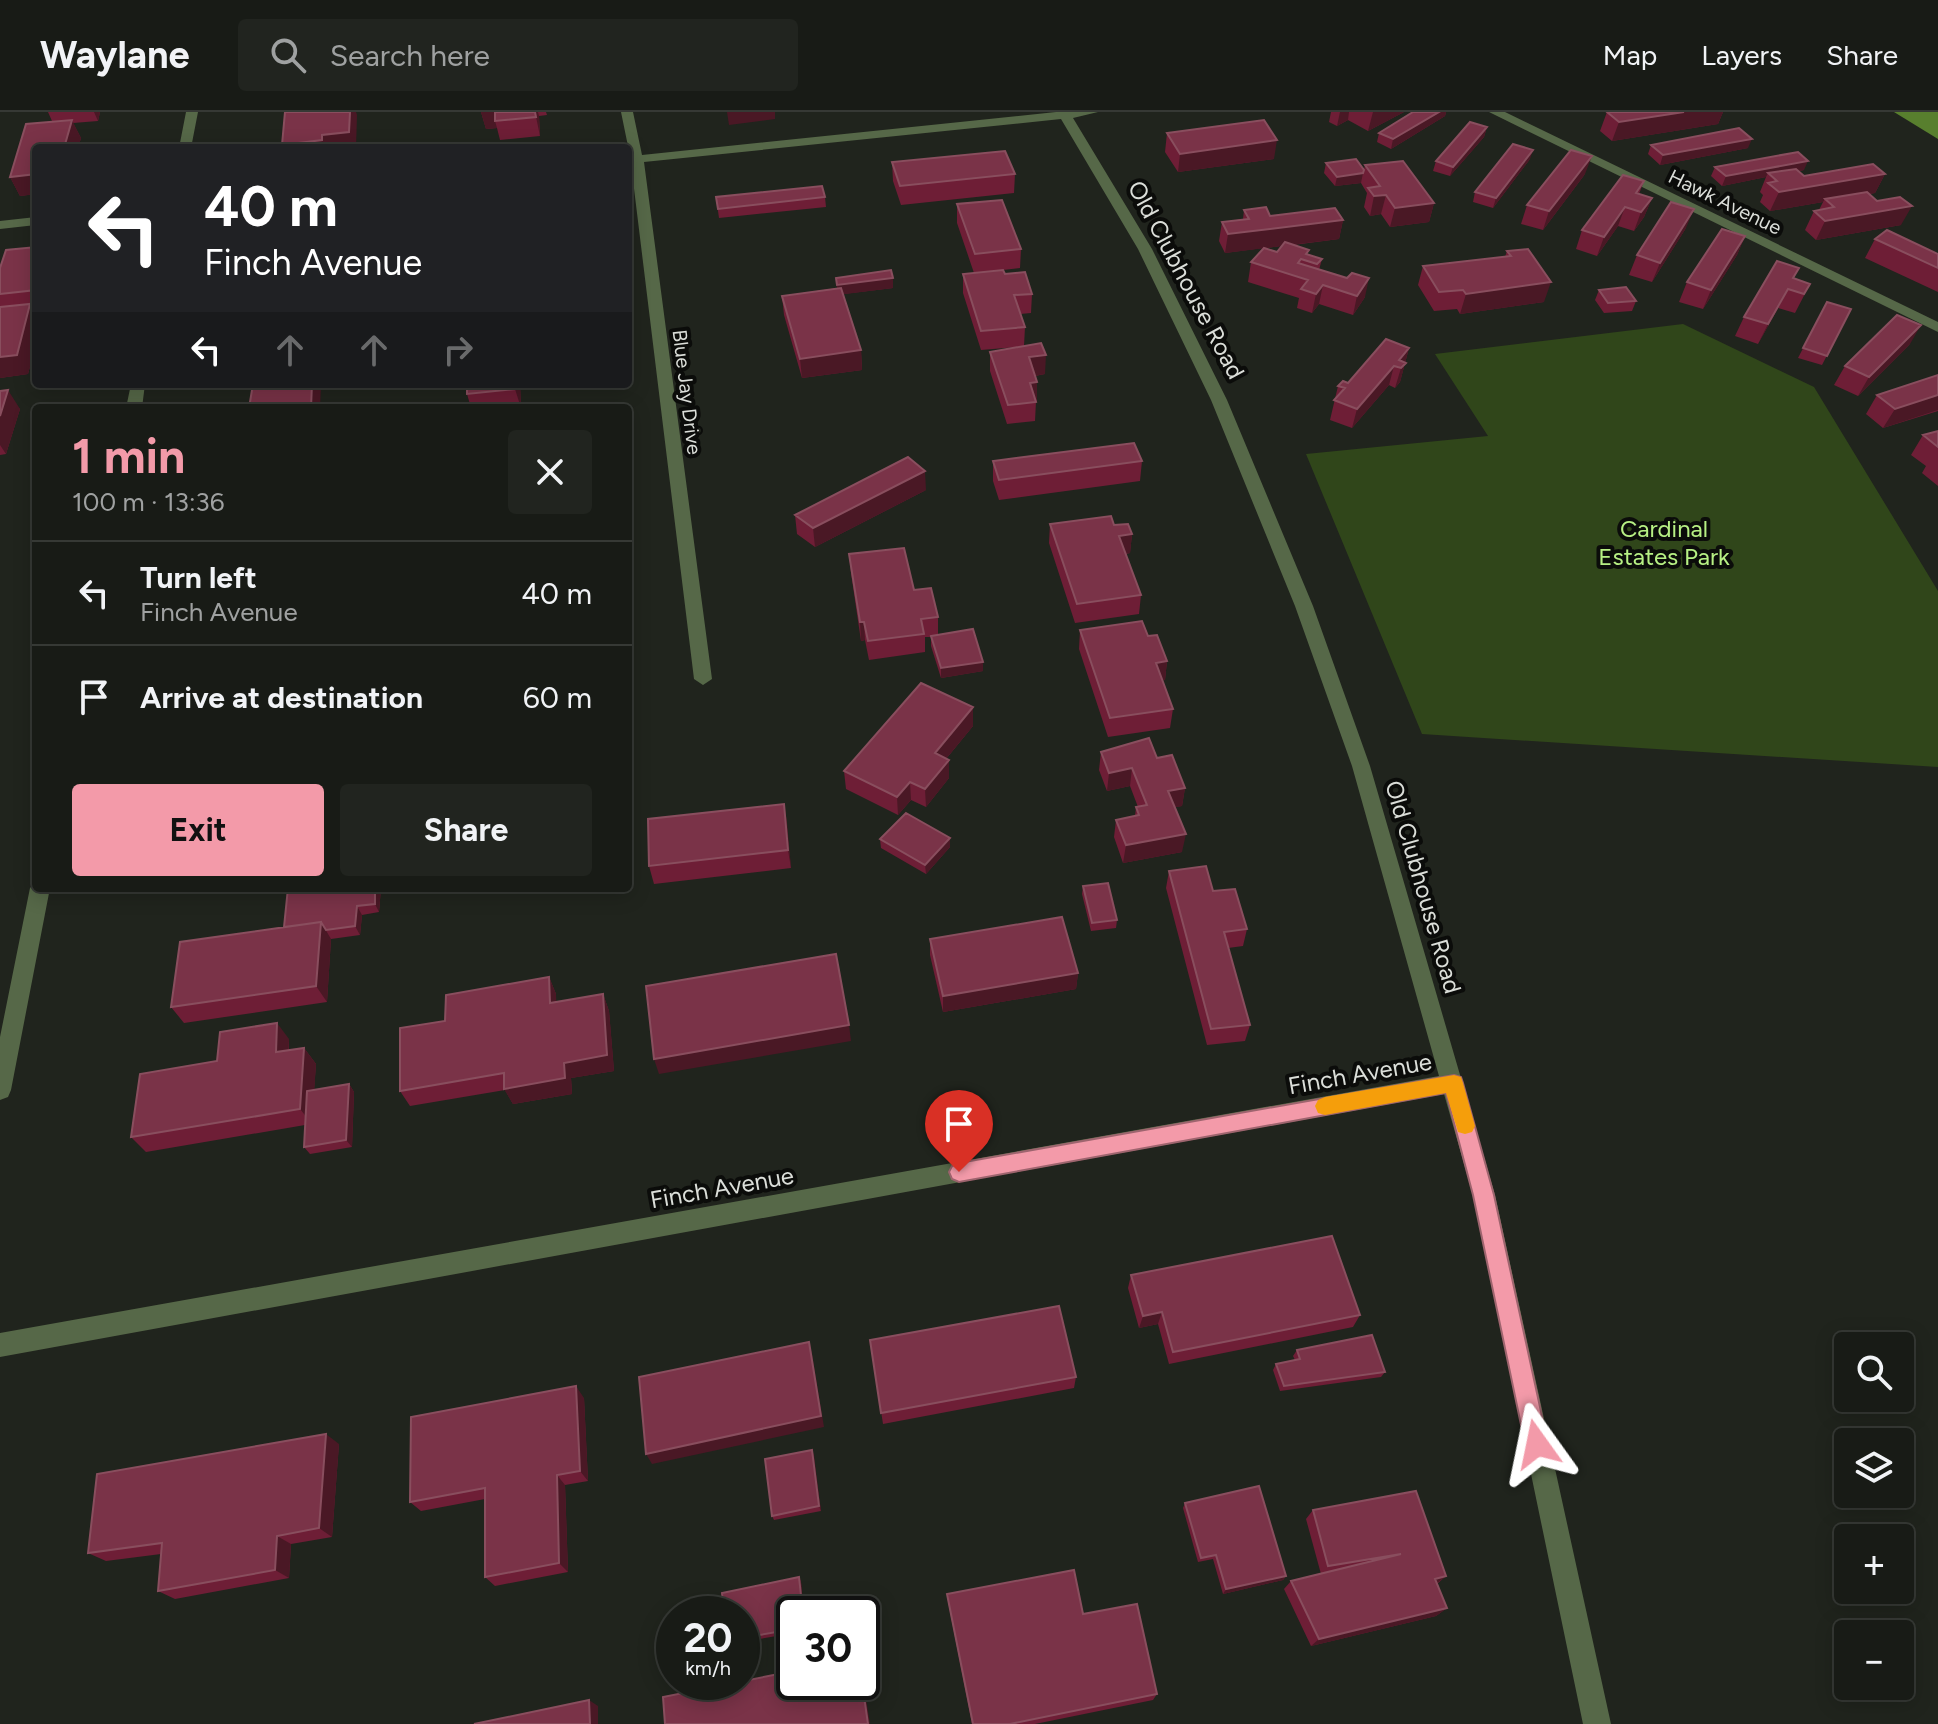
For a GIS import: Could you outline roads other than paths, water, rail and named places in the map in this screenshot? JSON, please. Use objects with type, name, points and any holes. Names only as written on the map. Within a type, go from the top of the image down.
[{"type":"street","points":[[186,144],[192,112]]},
{"type":"street","name":"Blue Jay Drive","points":[[627,112],[630,144]]},
{"type":"street","points":[[632,160],[1092,112]]},
{"type":"street","name":"Hawk Avenue","points":[[1495,112],[1938,328]]},
{"type":"street","name":"Old Clubhouse Road","points":[[1064,113],[1145,249],[1212,387],[1304,606],[1361,766],[1484,1195],[1597,1724]]},
{"type":"street","name":"Blue Jay Drive","points":[[632,160],[703,679]]},
{"type":"street","points":[[0,225],[32,221]]},
{"type":"street","points":[[0,1090],[39,892]]},
{"type":"street","name":"Finch Avenue","points":[[0,1345],[1454,1083]]},
{"type":"park label","name":"Cardinal Estates Park","points":[[1664,543]]}]
